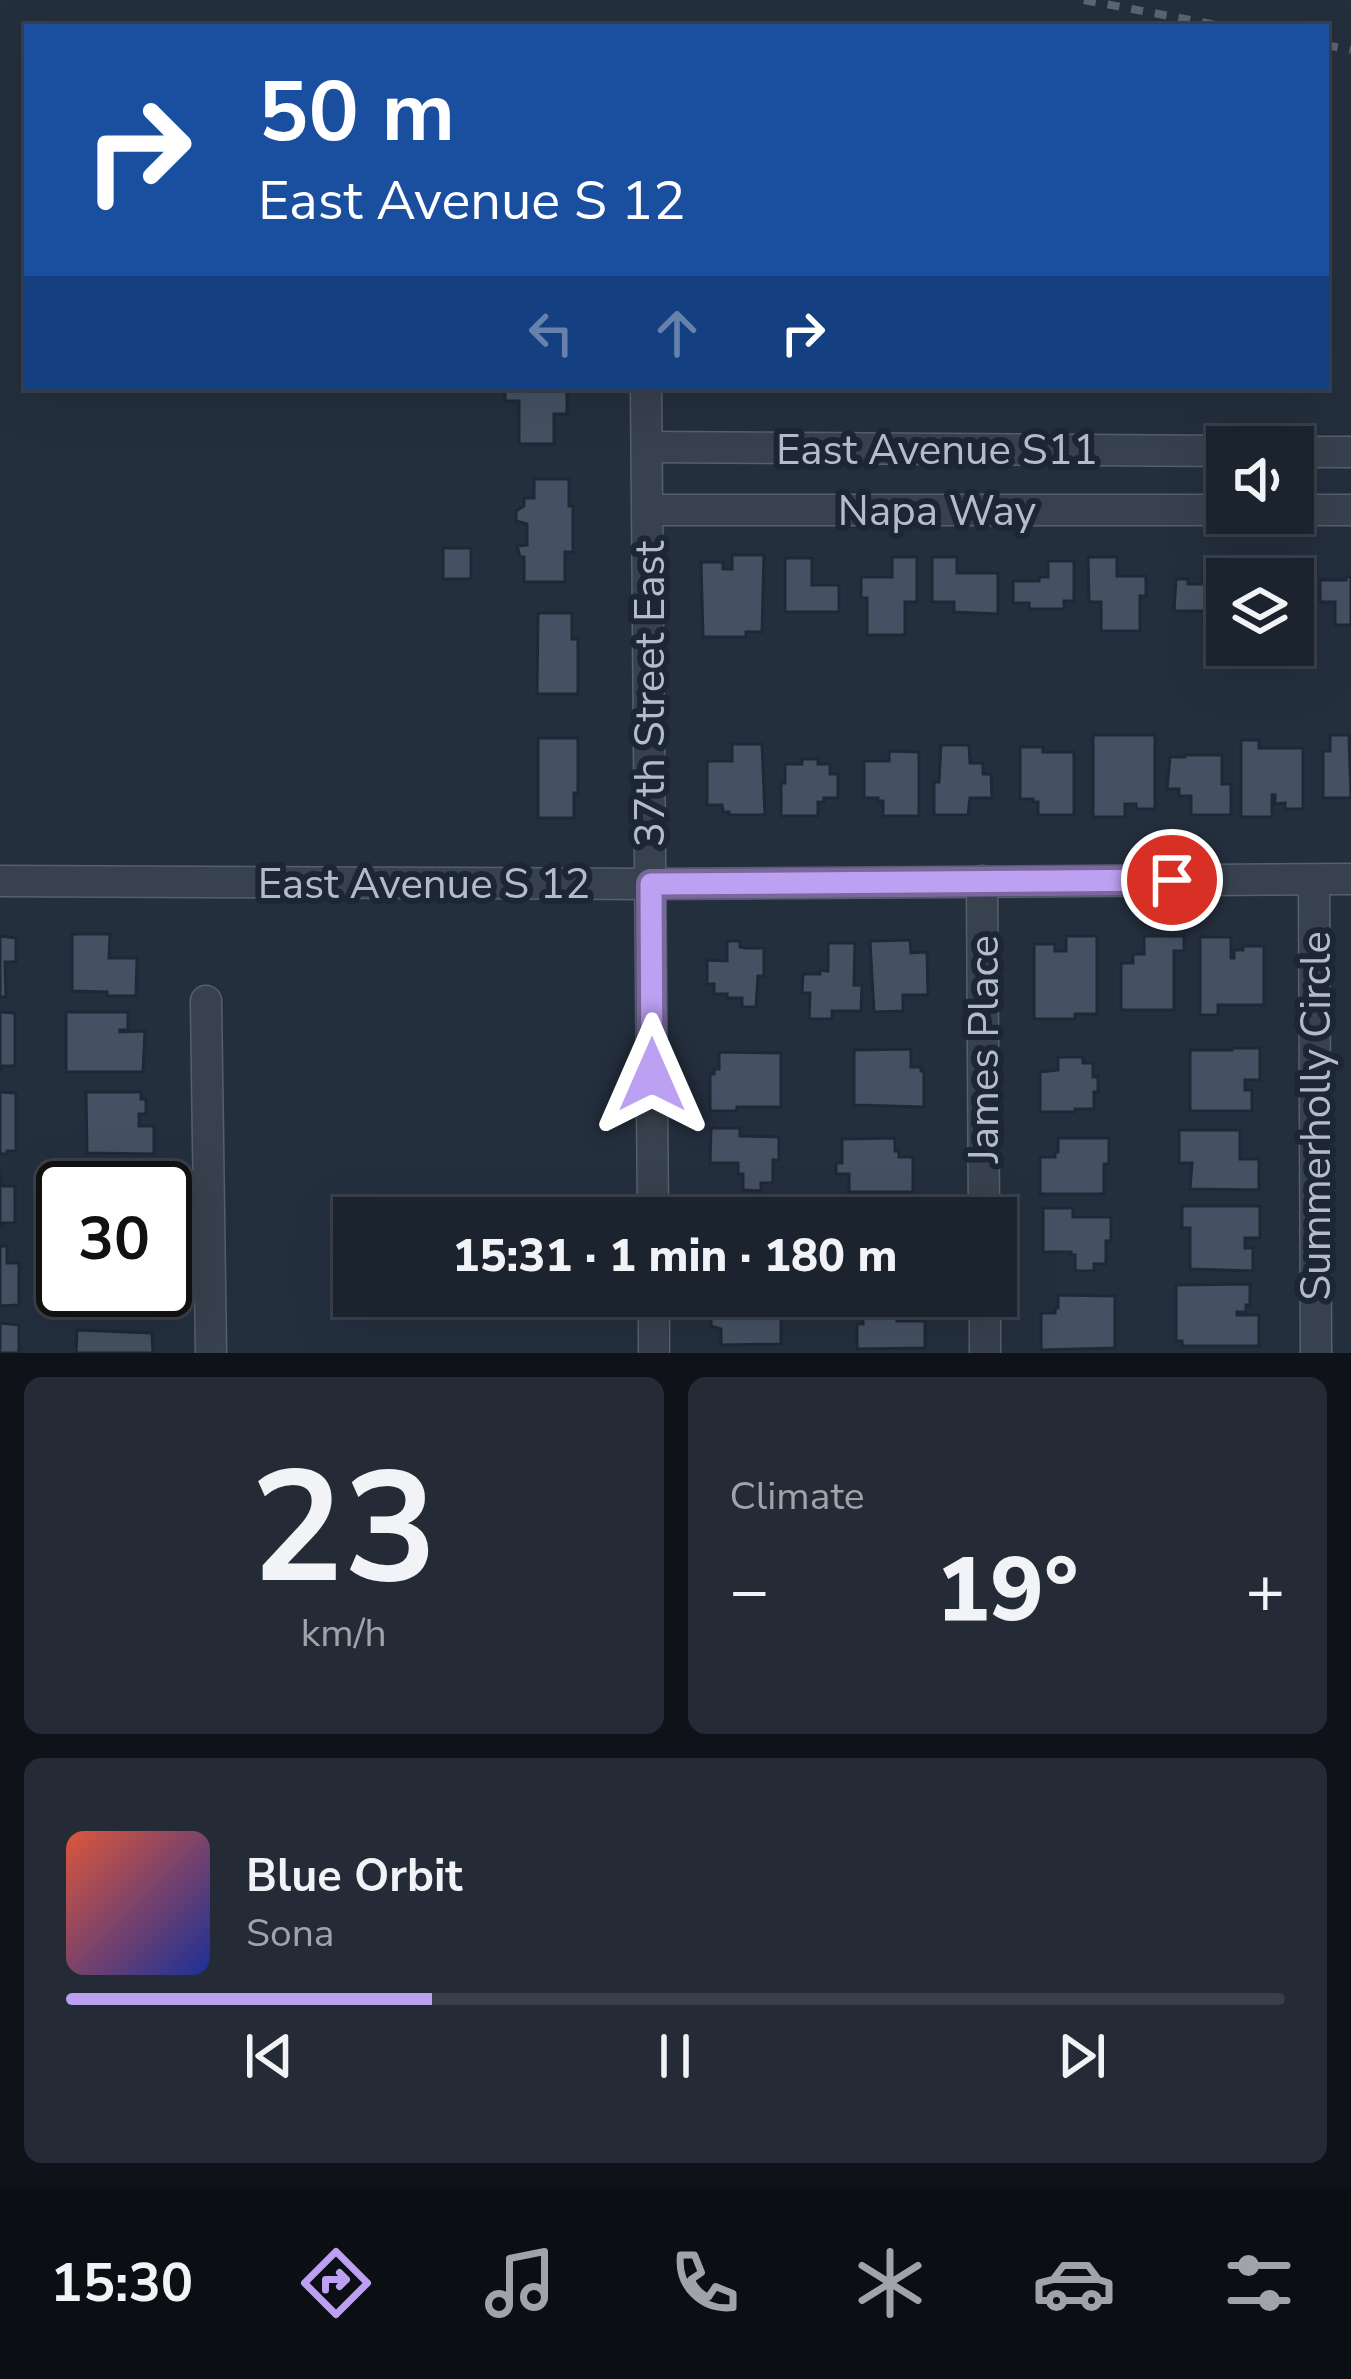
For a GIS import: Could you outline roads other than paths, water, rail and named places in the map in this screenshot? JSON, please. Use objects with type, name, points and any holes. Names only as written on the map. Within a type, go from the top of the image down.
[{"type":"street","name":"37th Street East","points":[[646,390],[653,1197]]},
{"type":"street","name":"East Avenue S11","points":[[647,447],[1206,451]]},
{"type":"street","points":[[1314,452],[1351,452]]},
{"type":"street","name":"Napa Way","points":[[648,510],[1206,510]]},
{"type":"street","points":[[1314,510],[1351,510]]},
{"type":"street","name":"East Avenue S 12","points":[[0,880],[651,884],[1351,879]]},
{"type":"street","name":"Summerholly Circle","points":[[1314,880],[1316,1353]]},
{"type":"street","name":"James Place","points":[[982,881],[984,1197]]},
{"type":"street","points":[[206,1001],[211,1353]]},
{"type":"street","points":[[654,1317],[655,1353]]},
{"type":"street","points":[[985,1317],[986,1353]]},
{"type":"railway","points":[[1084,0],[1212,24]]},
{"type":"railway","points":[[1329,46],[1351,50]]}]
